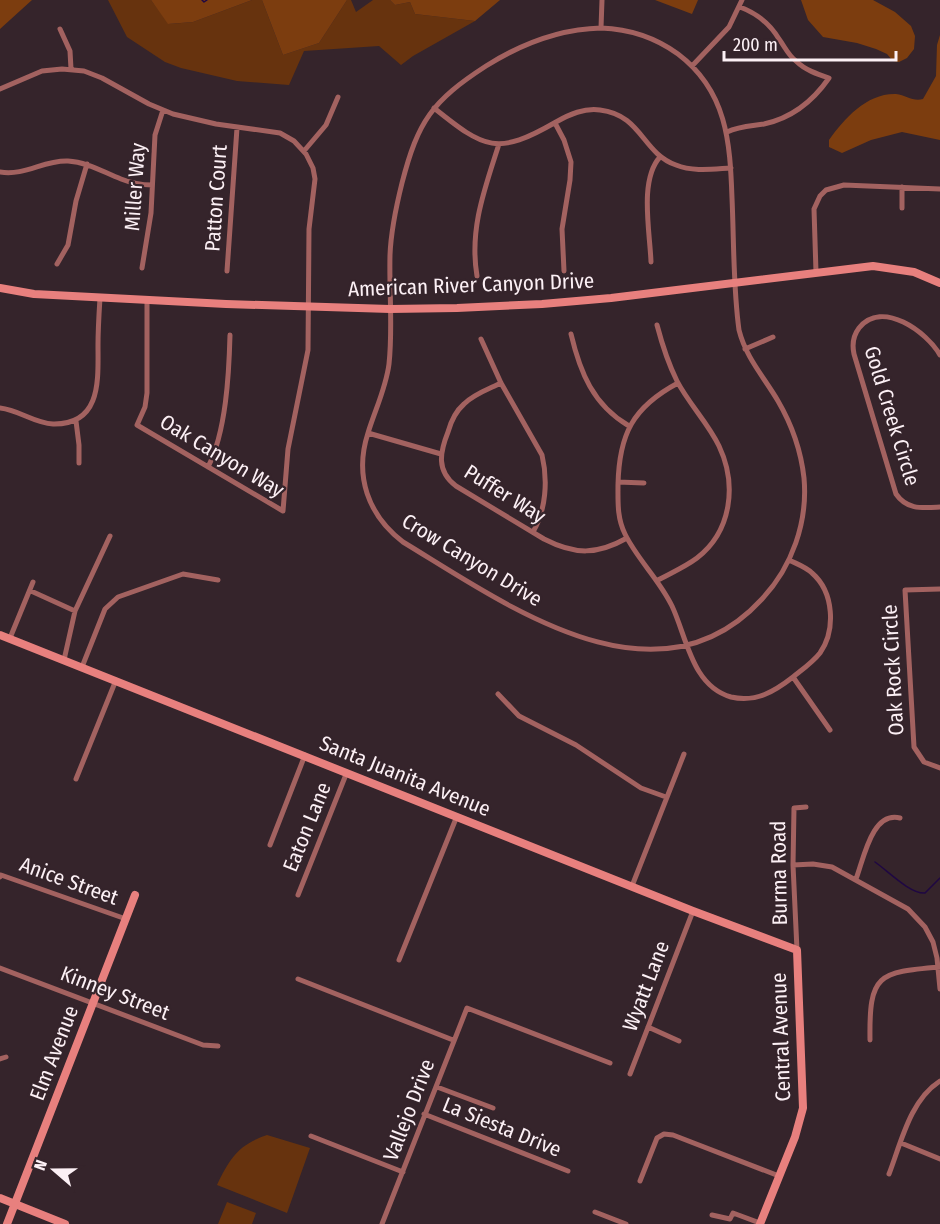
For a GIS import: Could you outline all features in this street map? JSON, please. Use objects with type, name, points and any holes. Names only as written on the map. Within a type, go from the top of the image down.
[{"type":"street","points":[[601,28],[602,0]]},
{"type":"street","points":[[692,66],[724,34],[734,20],[742,0]]},
{"type":"street","points":[[727,132],[742,126],[768,123],[789,115],[815,96],[829,78],[797,63],[769,25],[754,13],[740,7]]},
{"type":"street","name":"Crow Canyon Drive","points":[[601,28],[621,30],[648,37],[672,50],[692,66],[711,92],[721,111],[727,132],[731,168],[737,319],[745,349],[786,417],[798,447],[802,464],[804,508],[789,560],[768,593],[748,613],[716,634],[687,645],[661,650],[622,649],[590,640],[515,609],[403,542],[381,522],[366,492],[362,464],[368,433],[387,377],[390,350],[391,240],[395,211],[414,140],[434,108],[462,82],[516,49],[557,34],[601,28]]},
{"type":"street","points":[[60,29],[70,51],[71,69]]},
{"type":"street","points":[[0,89],[33,74],[71,69],[102,78],[163,110],[194,120],[280,133],[290,138],[304,150],[313,168],[315,179],[309,229],[309,307]]},
{"type":"street","points":[[304,150],[326,125],[338,97]]},
{"type":"street","points":[[434,108],[467,134],[480,140],[499,144],[522,141],[579,112],[595,110],[612,113],[633,125],[660,157],[674,165],[690,169],[731,168]]},
{"type":"street","name":"Miller Way","points":[[142,268],[149,236],[154,135],[163,110]]},
{"type":"street","points":[[555,123],[564,140],[571,162],[561,229],[564,271]]},
{"type":"street","name":"Patton Court","points":[[227,271],[237,128]]},
{"type":"street","points":[[477,276],[474,250],[476,220],[499,144]]},
{"type":"street","points":[[651,262],[648,188],[651,171],[660,157]]},
{"type":"street","points":[[0,174],[23,172],[59,161],[87,164],[128,182],[152,185]]},
{"type":"street","points":[[57,264],[71,236],[76,201],[87,164]]},
{"type":"street","points":[[816,272],[814,213],[817,200],[830,188],[839,185],[940,189]]},
{"type":"street","points":[[902,187],[902,208]]},
{"type":"street","name":"American River Canyon Drive","points":[[0,288],[34,294],[100,298],[390,309],[542,304],[611,298],[857,267],[887,266],[914,272],[940,283]]},
{"type":"street","points":[[0,408],[51,424],[76,421],[88,408],[98,388],[100,298]]},
{"type":"street","name":"Oak Canyon Way","points":[[147,300],[147,393],[145,407],[137,425],[283,511],[288,449],[306,366],[309,307]]},
{"type":"street","name":"Gold Creek Circle","points":[[940,355],[919,331],[892,318],[878,317],[865,322],[859,328],[853,341],[854,354],[896,494],[901,501],[911,507],[940,507]]},
{"type":"street","points":[[657,325],[667,358],[678,382],[718,445],[729,477],[729,501],[720,530],[705,551],[692,562],[658,580]]},
{"type":"street","points":[[571,334],[582,372],[596,398],[612,415],[629,426]]},
{"type":"street","points":[[208,467],[215,451],[225,401],[230,364],[230,335]]},
{"type":"street","points":[[745,349],[773,338]]},
{"type":"street","points":[[481,339],[501,383],[538,445],[544,461],[543,511],[533,532]]},
{"type":"street","points":[[678,382],[647,402],[629,426],[619,454],[619,516],[627,538],[658,580],[672,606],[697,669],[703,679],[716,690],[732,697],[750,699],[761,697],[777,690],[815,659],[822,650],[829,634],[828,597],[820,582],[804,567],[789,560]]},
{"type":"street","name":"Puffer Way","points":[[501,383],[460,407],[451,422],[441,454],[444,472],[453,483],[533,532],[559,545],[585,551],[608,548],[627,538]]},
{"type":"street","points":[[76,421],[79,445],[78,463]]},
{"type":"street","points":[[368,433],[441,454]]},
{"type":"street","points":[[618,482],[644,483]]},
{"type":"street","points":[[64,660],[75,611],[110,536]]},
{"type":"street","points":[[82,667],[105,609],[118,597],[183,574],[218,580]]},
{"type":"street","points":[[10,638],[33,582]]},
{"type":"street","name":"Oak Rock Circle","points":[[940,589],[905,590],[914,747],[924,762],[940,768]]},
{"type":"street","points":[[31,591],[75,611]]},
{"type":"street","name":"Santa Juanita Avenue","points":[[0,634],[693,911],[797,950]]},
{"type":"street","points":[[793,677],[830,730]]},
{"type":"street","points":[[76,779],[116,680]]},
{"type":"street","points":[[498,694],[519,716],[576,745],[641,788],[666,797]]},
{"type":"street","points":[[632,886],[684,754]]},
{"type":"street","points":[[270,845],[305,755]]},
{"type":"street","name":"Eaton Lane","points":[[298,895],[346,772]]},
{"type":"street","name":"Burma Road","points":[[797,950],[793,865],[794,808],[806,807]]},
{"type":"street","points":[[399,960],[457,816]]},
{"type":"street","points":[[856,879],[877,825],[887,817],[900,818]]},
{"type":"street","points":[[793,865],[823,865],[840,870],[901,904],[917,918],[933,942],[939,967],[940,989]]},
{"type":"street","name":"Anice Street","points":[[0,876],[126,919]]},
{"type":"street","name":"Elm Avenue","points":[[7,1224],[135,895]]},
{"type":"street","name":"Wyatt Lane","points":[[630,1074],[693,911]]},
{"type":"street","name":"Central Avenue","points":[[760,1223],[795,1137],[802,1108],[797,950]]},
{"type":"street","points":[[870,1040],[870,1004],[880,982],[898,971],[939,967]]},
{"type":"street","name":"Kinney Street","points":[[0,968],[203,1045],[218,1046]]},
{"type":"street","points":[[298,979],[453,1040]]},
{"type":"street","name":"Vallejo Drive","points":[[382,1224],[467,1008],[610,1063]]},
{"type":"street","points":[[648,1028],[680,1041]]},
{"type":"street","points":[[889,1174],[918,1103],[929,1089],[940,1081]]},
{"type":"street","points":[[436,1087],[493,1108]]},
{"type":"street","name":"La Siesta Drive","points":[[424,1114],[568,1171]]},
{"type":"street","points":[[640,1181],[657,1138],[664,1134],[673,1135],[779,1176]]},
{"type":"street","points":[[311,1136],[403,1172]]},
{"type":"street","points":[[901,1143],[940,1159]]},
{"type":"street","points":[[0,1198],[65,1224]]},
{"type":"street","points":[[595,1212],[626,1224]]},
{"type":"street","points":[[712,1215],[730,1219],[733,1213],[760,1223]]},
{"type":"shaded area","points":[[0,0],[32,0],[0,29]]},
{"type":"shaded area","points":[[108,0],[151,0],[169,24],[193,22],[252,0],[262,0],[283,55],[319,43],[347,0],[351,0],[356,12],[373,0],[390,0],[395,5],[410,2],[415,14],[475,21],[401,65],[379,46],[304,51],[289,85],[237,81],[165,62],[127,37]]},
{"type":"shaded area","points":[[151,0],[252,0],[193,22],[168,24]]},
{"type":"shaded area","points":[[262,0],[347,0],[319,43],[283,55]]},
{"type":"shaded area","points":[[390,0],[500,0],[475,21],[415,14],[410,2],[395,5]]},
{"type":"shaded area","points":[[655,0],[698,0],[692,14]]},
{"type":"shaded area","points":[[801,0],[873,0],[895,12],[911,26],[915,36],[914,49],[907,58],[899,62],[893,61],[887,54],[876,49],[823,37],[808,20]]},
{"type":"shaded area","points":[[940,35],[940,140],[902,132],[871,140],[842,153],[829,147],[829,140],[842,123],[866,102],[885,95],[896,94],[916,100],[923,99],[936,76],[937,45]]},
{"type":"shaded area","points":[[267,1135],[310,1148],[287,1213],[217,1185],[226,1167],[242,1148]]},
{"type":"shaded area","points":[[227,1202],[256,1213],[252,1224],[218,1224]]},
{"type":"waterway","points":[[202,0],[204,2],[207,0]]},
{"type":"waterway","points":[[875,862],[906,886],[919,892],[925,893],[940,878]]}]
